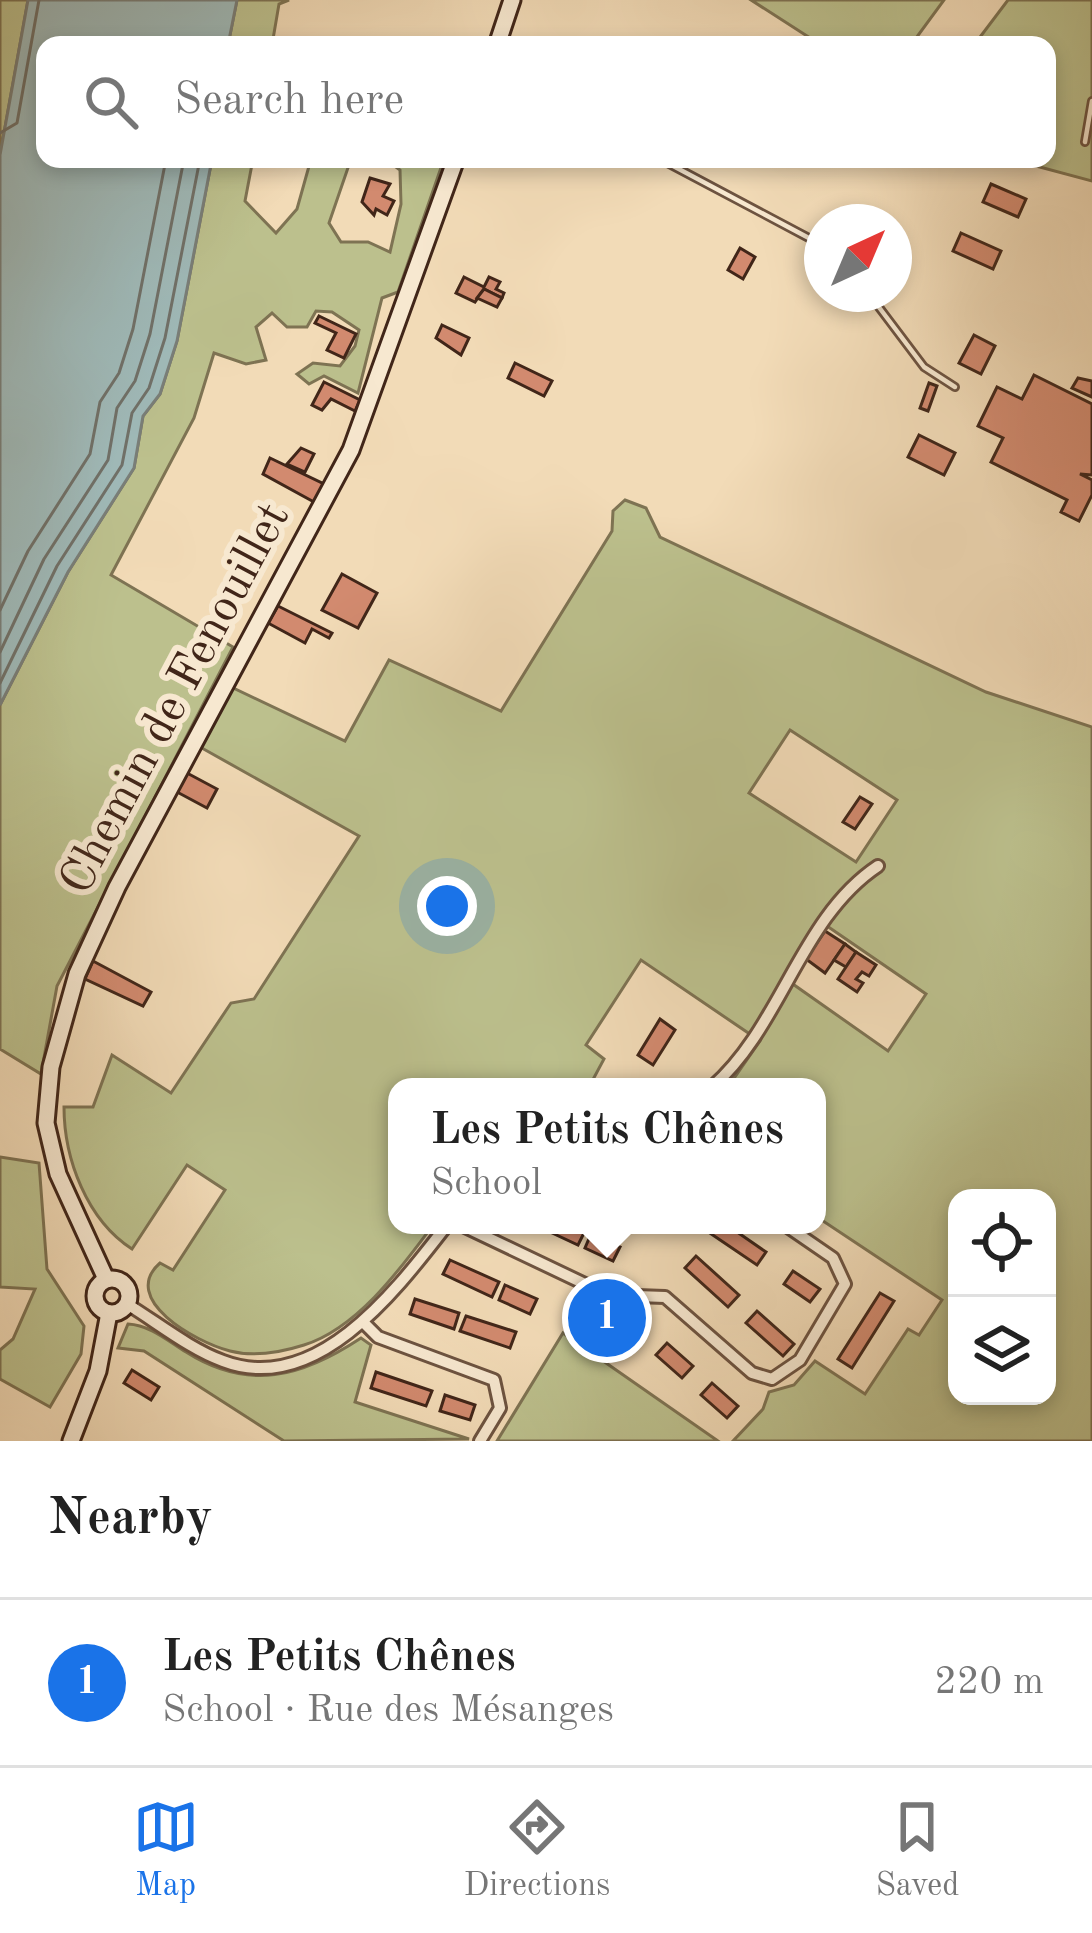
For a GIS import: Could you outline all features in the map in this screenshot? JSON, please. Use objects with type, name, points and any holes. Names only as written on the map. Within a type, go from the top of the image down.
[{"type":"street","points":[[500,36],[512,0]]},
{"type":"street","name":"Chemin de Fenouillet","points":[[106,1280],[58,1174],[46,1123],[51,1067],[71,994],[118,887],[351,451],[453,168]]},
{"type":"street","points":[[720,1078],[746,1048],[838,902],[878,866]]},
{"type":"street","points":[[109,1313],[127,1304],[236,1365],[297,1361],[363,1322],[439,1234]]},
{"type":"street","points":[[480,1234],[608,1295],[665,1297],[752,1373],[772,1379],[800,1360],[845,1284],[833,1258],[798,1234]]},
{"type":"street","name":"Chemin de Fenouillet","points":[[106,1280],[122,1281],[127,1304]]},
{"type":"street","name":"Chemin de Fenouillet","points":[[71,1441],[98,1371],[109,1313],[95,1300],[106,1280]]},
{"type":"street","points":[[363,1322],[378,1337],[494,1380],[500,1408],[480,1441]]},
{"type":"lane","points":[[1085,142],[1092,100]]},
{"type":"lane","points":[[677,168],[804,235]]},
{"type":"lane","points":[[883,312],[924,367],[955,388]]},
{"type":"green space","points":[[0,0],[28,0],[0,155]]},
{"type":"green space","points":[[237,0],[289,0],[279,4],[274,36],[230,36]]},
{"type":"green space","points":[[751,0],[944,0],[918,36],[807,36]]},
{"type":"green space","points":[[1008,0],[1092,0],[1092,181],[1044,168],[1056,168],[1056,36],[981,36]]},
{"type":"green space","points":[[210,168],[251,168],[245,201],[276,233],[297,209],[308,168],[348,168],[329,223],[341,242],[368,242],[390,252],[401,204],[397,168],[441,168],[398,292],[382,298],[358,393],[324,376],[309,384],[297,374],[313,363],[340,366],[355,346],[359,330],[332,312],[316,311],[307,327],[287,327],[272,313],[256,327],[266,360],[246,364],[214,353],[194,418],[111,575],[233,647],[57,986],[41,1074],[0,1049],[0,705],[68,572],[134,468],[143,416],[160,394],[177,341]]},
{"type":"green space","points":[[625,500],[646,508],[660,537],[986,692],[1092,727],[1092,1441],[733,1441],[763,1409],[769,1392],[794,1385],[815,1361],[865,1394],[908,1329],[919,1335],[942,1300],[826,1223],[826,1078],[734,1078],[760,1041],[641,960],[586,1045],[604,1059],[594,1078],[388,1078],[388,1234],[426,1234],[392,1277],[342,1325],[304,1345],[248,1354],[199,1339],[155,1304],[150,1277],[160,1263],[173,1270],[225,1190],[187,1165],[132,1249],[102,1222],[81,1187],[68,1147],[64,1107],[93,1107],[112,1055],[171,1093],[231,1003],[254,999],[359,836],[200,747],[231,687],[345,741],[389,660],[501,711],[612,531],[613,511]],"holes":[[[790,730],[897,800],[856,862],[749,793]],[[827,926],[926,994],[888,1051],[790,982]]]},
{"type":"green space","points":[[0,1157],[39,1163],[47,1269],[84,1326],[81,1354],[50,1407],[0,1379],[0,1350],[13,1339],[35,1289],[0,1287]]},
{"type":"green space","points":[[128,1324],[151,1330],[209,1364],[254,1375],[296,1370],[361,1338],[371,1345],[355,1402],[469,1439],[284,1441],[144,1351],[118,1348]]},
{"type":"green space","points":[[563,1333],[718,1441],[497,1441]]},
{"type":"water","points":[[28,0],[237,0],[230,36],[36,36],[36,168],[210,168],[177,341],[160,394],[143,416],[134,468],[68,572],[0,705],[0,155]]},
{"type":"building","points":[[370,178],[390,184],[383,196],[394,201],[387,215],[376,209],[374,215],[362,202]]},
{"type":"building","points":[[991,184],[1026,199],[1018,217],[983,202]]},
{"type":"building","points":[[961,233],[1001,251],[993,269],[953,251]]},
{"type":"building","points":[[740,248],[755,257],[743,279],[728,270]]},
{"type":"building","points":[[464,277],[484,287],[489,277],[500,282],[496,289],[504,293],[502,298],[484,289],[475,302],[456,293]]},
{"type":"building","points":[[484,289],[502,298],[497,307],[477,298]]},
{"type":"building","points":[[319,316],[356,334],[344,358],[327,350],[336,333],[315,323]]},
{"type":"building","points":[[442,325],[469,338],[461,355],[436,338]]},
{"type":"building","points":[[974,335],[995,346],[981,374],[959,363]]},
{"type":"building","points":[[515,363],[552,381],[544,396],[508,378]]},
{"type":"building","points":[[1034,375],[1092,404],[1092,475],[1080,474],[1092,480],[1092,495],[1079,521],[1061,512],[1067,500],[991,462],[1003,438],[978,426],[997,387],[1022,399]]},
{"type":"building","points":[[1078,378],[1092,381],[1092,397],[1072,388]]},
{"type":"building","points":[[324,382],[360,400],[355,411],[331,399],[322,410],[312,405]]},
{"type":"building","points":[[929,383],[937,386],[928,411],[920,408]]},
{"type":"building","points":[[919,435],[955,453],[944,475],[908,457]]},
{"type":"building","points":[[301,448],[314,454],[305,472],[287,464]]},
{"type":"building","points":[[270,458],[324,484],[314,502],[263,474]]},
{"type":"building","points":[[342,574],[377,593],[358,628],[322,610]]},
{"type":"building","points":[[278,606],[332,633],[329,638],[312,629],[305,643],[268,623]]},
{"type":"building","points":[[187,773],[217,789],[207,808],[177,792]]},
{"type":"building","points":[[860,797],[872,804],[855,829],[843,822]]},
{"type":"building","points":[[825,931],[845,944],[825,973],[806,959]]},
{"type":"building","points":[[845,944],[856,952],[846,967],[834,960]]},
{"type":"building","points":[[856,952],[876,965],[869,976],[862,972],[856,979],[863,983],[857,992],[838,979]]},
{"type":"building","points":[[93,961],[151,992],[143,1006],[85,979]]},
{"type":"building","points":[[660,1019],[675,1030],[653,1065],[638,1055]]},
{"type":"building","points":[[554,1234],[584,1234],[578,1245]]},
{"type":"building","points":[[591,1234],[620,1247],[613,1261],[585,1248]]},
{"type":"building","points":[[711,1234],[740,1234],[766,1252],[757,1265]]},
{"type":"building","points":[[696,1256],[739,1295],[728,1307],[685,1268]]},
{"type":"building","points":[[450,1260],[499,1282],[492,1297],[443,1274]]},
{"type":"building","points":[[793,1271],[820,1289],[810,1302],[784,1284]]},
{"type":"building","points":[[505,1285],[537,1299],[530,1314],[499,1300]]},
{"type":"building","points":[[880,1293],[894,1301],[852,1368],[838,1359]]},
{"type":"building","points":[[415,1299],[459,1313],[454,1329],[410,1314]]},
{"type":"building","points":[[607,1307],[643,1331],[633,1344],[598,1320]]},
{"type":"building","points":[[757,1311],[794,1344],[783,1356],[746,1323]]},
{"type":"building","points":[[466,1316],[516,1332],[510,1348],[460,1331]]},
{"type":"building","points":[[667,1343],[693,1366],[682,1378],[656,1355]]},
{"type":"building","points":[[132,1370],[159,1387],[151,1400],[124,1383]]},
{"type":"building","points":[[376,1372],[432,1391],[426,1406],[371,1388]]},
{"type":"building","points":[[712,1383],[738,1406],[727,1418],[701,1395]]},
{"type":"building","points":[[445,1395],[475,1405],[470,1420],[440,1411]]},
{"type":"place","name":"Les Petits Chênes","points":[[607,1318]]}]
